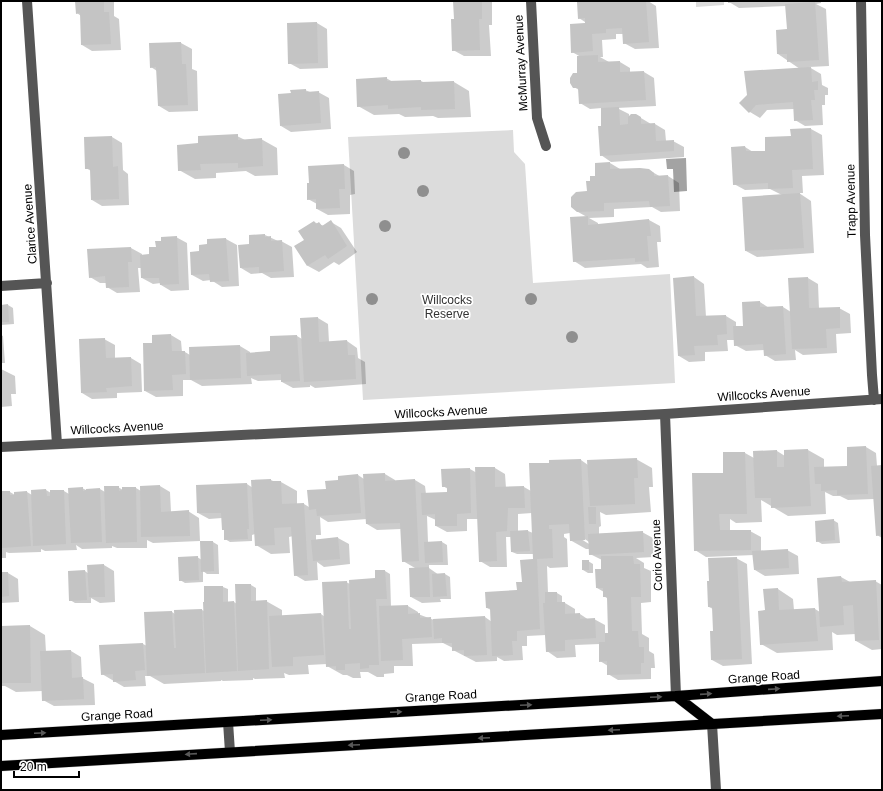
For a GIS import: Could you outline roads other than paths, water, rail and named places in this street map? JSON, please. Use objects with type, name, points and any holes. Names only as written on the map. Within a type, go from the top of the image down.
[{"type":"main road","name":"Grange Road","points":[[1,735],[676,696],[882,681]]},
{"type":"main road","points":[[676,696],[712,724]]},
{"type":"main road","points":[[1,766],[882,714]]},
{"type":"street","name":"Clarice Avenue","points":[[27,1],[57,444]]},
{"type":"street","name":"McMurray Avenue","points":[[531,1],[537,118],[546,146]]},
{"type":"street","name":"Trapp Avenue","points":[[861,1],[865,236],[872,375],[878,400]]},
{"type":"street","points":[[1,286],[47,283]]},
{"type":"street","name":"Willcocks Avenue","points":[[1,447],[665,414],[878,400]]},
{"type":"street","name":"Corio Avenue","points":[[665,414],[676,696]]},
{"type":"street","points":[[228,722],[230,752]]},
{"type":"street","points":[[712,724],[716,790]]},
{"type":"park label","name":"Willcocks Reserve","points":[[447,307]]}]
